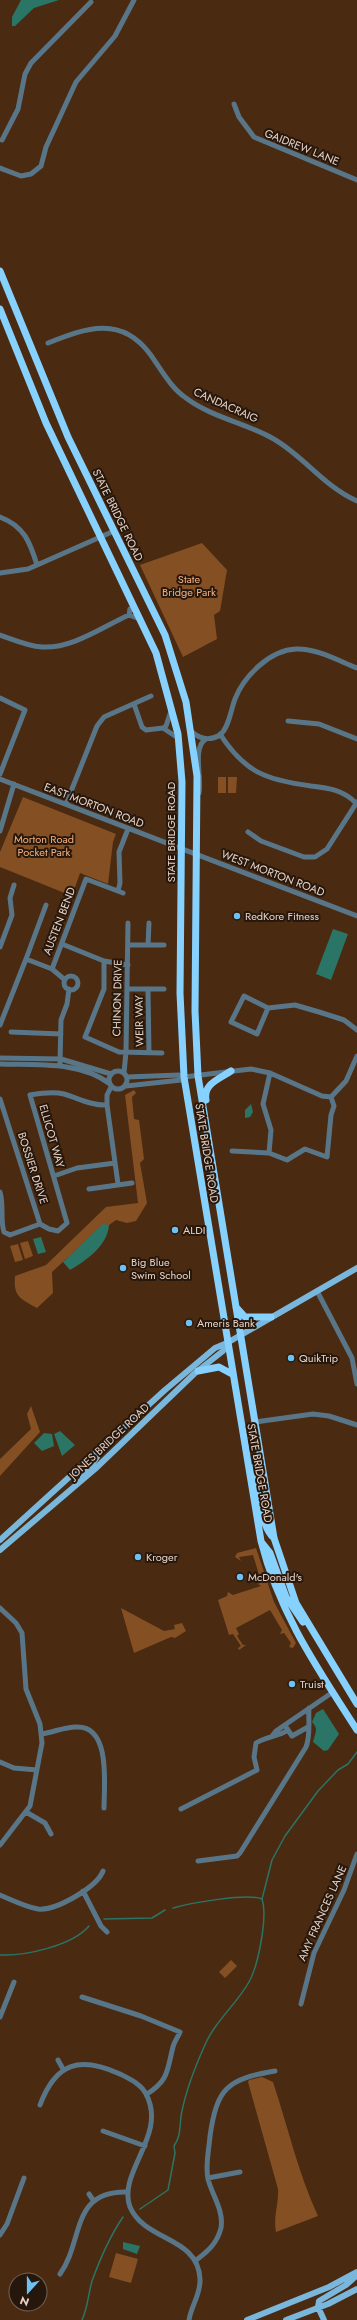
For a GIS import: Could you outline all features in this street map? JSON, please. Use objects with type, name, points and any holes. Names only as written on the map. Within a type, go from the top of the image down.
[{"type":"highway","name":"STATE BRIDGE ROAD","points":[[0,271],[68,437],[165,635],[186,702],[192,732],[197,798],[195,1011],[198,1076],[274,1538],[296,1603],[315,1638],[357,1704]]},
{"type":"highway","name":"STATE BRIDGE ROAD","points":[[0,309],[46,423],[156,653],[172,706],[179,739],[182,782],[180,993],[184,1077],[232,1374],[261,1541],[269,1574],[281,1603],[296,1632],[357,1730]]},
{"type":"highway","name":"STATE BRIDGE ROAD","points":[[113,563],[115,574],[129,612]]},
{"type":"highway","name":"STATE BRIDGE ROAD","points":[[208,1137],[210,1128],[205,1091],[209,1086],[231,1072]]},
{"type":"highway","points":[[235,1304],[245,1317],[271,1317]]},
{"type":"highway","points":[[228,1343],[242,1348]]},
{"type":"highway","points":[[198,1371],[219,1367],[232,1374]]},
{"type":"highway","points":[[245,1449],[259,1493],[265,1527],[274,1538]]},
{"type":"highway","points":[[261,1541],[270,1552],[290,1605],[315,1638]]},
{"type":"highway","points":[[349,1718],[357,1725]]},
{"type":"main road","name":"JONES BRIDGE ROAD","points":[[0,1540],[215,1348],[228,1343],[357,1268]]},
{"type":"main road","name":"JONES BRIDGE ROAD","points":[[0,1550],[82,1480],[198,1371],[223,1352],[228,1343]]},
{"type":"main road","points":[[127,1438],[129,1431],[144,1416],[153,1402]]},
{"type":"main road","points":[[82,1480],[96,1459],[116,1441],[121,1432]]},
{"type":"main road","points":[[324,2320],[318,2307],[321,2299],[346,2285],[357,2273]]},
{"type":"main road","points":[[247,2320],[329,2287],[357,2273]]},
{"type":"main road","points":[[286,2320],[357,2289]]},
{"type":"main road","points":[[256,2320],[265,2313]]},
{"type":"street","points":[[0,168],[21,176],[31,174],[41,166],[46,147],[76,82],[115,36],[134,0]]},
{"type":"street","points":[[1,142],[18,109],[25,74],[31,63],[91,2]]},
{"type":"street","name":"GAIDREW LANE","points":[[234,104],[239,117],[254,137],[357,180]]},
{"type":"street","name":"CANDACRAIG","points":[[48,343],[86,328],[105,327],[123,332],[143,346],[171,384],[188,400],[273,438],[298,455],[336,490],[357,501]]},
{"type":"street","points":[[0,517],[13,523],[24,532],[31,545],[37,565]]},
{"type":"street","points":[[0,573],[37,565],[114,531]]},
{"type":"street","points":[[0,636],[35,646],[54,646],[66,644],[129,612],[140,619]]},
{"type":"street","points":[[192,732],[199,738],[206,739],[220,734],[227,724],[235,700],[244,682],[260,665],[278,654],[296,649],[305,650],[357,668]]},
{"type":"street","points":[[66,804],[97,726],[104,718],[151,696]]},
{"type":"street","points":[[0,698],[25,710],[0,774]]},
{"type":"street","points":[[134,704],[142,727],[146,730],[163,728],[175,734],[179,739]]},
{"type":"street","points":[[163,728],[169,718],[172,706]]},
{"type":"street","points":[[288,721],[318,724],[357,739]]},
{"type":"street","points":[[220,734],[234,755],[255,772],[288,783],[335,790],[356,802],[343,827],[327,849],[315,857],[304,857],[261,841],[248,832]]},
{"type":"street","name":"STATE BRIDGE ROAD","points":[[197,798],[201,785],[198,748],[201,742],[206,739]]},
{"type":"street","name":"EAST MORTON ROAD","points":[[0,778],[182,849]]},
{"type":"street","points":[[0,831],[14,784]]},
{"type":"street","name":"AUSTEN BEND","points":[[65,980],[52,969],[86,879],[118,891],[119,852],[128,829]]},
{"type":"street","name":"WEST MORTON ROAD","points":[[182,849],[357,916]]},
{"type":"street","points":[[0,947],[12,915],[10,898],[14,885]]},
{"type":"street","points":[[0,1025],[46,905]]},
{"type":"street","name":"CHINON DRIVE","points":[[125,1075],[128,923]]},
{"type":"street","points":[[148,945],[149,923]]},
{"type":"street","points":[[62,944],[104,961],[128,965]]},
{"type":"street","points":[[128,945],[164,945]]},
{"type":"street","points":[[26,959],[52,969]]},
{"type":"street","points":[[104,961],[104,990],[85,1037],[120,1052],[162,1053]]},
{"type":"street","points":[[72,976],[78,981],[76,988],[69,989],[65,986],[65,980],[72,976]]},
{"type":"street","points":[[60,1062],[61,1020],[67,1004],[69,989]]},
{"type":"street","points":[[127,989],[164,989]]},
{"type":"street","name":"WEIR WAY","points":[[148,989],[149,1053]]},
{"type":"street","points":[[268,1008],[257,1034],[231,1022],[244,996],[268,1008],[295,1005],[344,1020],[357,1030]]},
{"type":"street","points":[[11,1032],[60,1034]]},
{"type":"street","points":[[331,1097],[346,1081],[357,1056]]},
{"type":"street","points":[[0,1058],[60,1062],[111,1074],[118,1071],[125,1075],[179,1074],[184,1077]]},
{"type":"street","points":[[0,1064],[60,1062],[105,1080],[120,1090],[126,1086],[181,1080],[184,1077],[251,1069],[270,1073],[322,1096],[331,1097]]},
{"type":"street","points":[[269,1153],[270,1130],[263,1104],[270,1073]]},
{"type":"street","points":[[111,1074],[111,1085],[107,1096],[107,1106],[118,1184]]},
{"type":"street","points":[[125,1075],[126,1086]]},
{"type":"street","name":"ELLICOT WAY","points":[[40,1224],[49,1230],[58,1231],[67,1223],[30,1095],[42,1093],[62,1094],[99,1106],[107,1106]]},
{"type":"street","points":[[232,1151],[269,1153],[287,1160],[305,1149],[327,1157],[331,1115],[334,1106],[331,1097]]},
{"type":"street","name":"BOSSIER DRIVE","points":[[0,1099],[40,1224]]},
{"type":"street","points":[[54,1176],[77,1168],[115,1163]]},
{"type":"street","points":[[89,1189],[132,1183]]},
{"type":"street","points":[[0,1192],[2,1198],[1,1227],[4,1232],[10,1235],[40,1224]]},
{"type":"street","points":[[317,1291],[352,1358],[357,1384]]},
{"type":"street","points":[[255,1422],[313,1414],[329,1416],[356,1423]]},
{"type":"street","points":[[0,1608],[16,1623],[22,1633],[26,1689],[42,1734],[32,1799],[26,1812],[0,1845]]},
{"type":"street","points":[[181,1809],[257,1770],[254,1757],[256,1743],[272,1736],[285,1725],[333,1692]]},
{"type":"street","points":[[198,1860],[237,1856],[240,1853],[307,1745],[309,1708]]},
{"type":"street","points":[[285,1725],[292,1736],[308,1728]]},
{"type":"street","points":[[42,1734],[79,1727],[89,1729],[97,1736],[102,1748],[104,1808]]},
{"type":"street","points":[[272,1736],[276,1737],[288,1730]]},
{"type":"street","points":[[0,1762],[14,1768],[37,1770]]},
{"type":"street","points":[[26,1812],[45,1824],[51,1834]]},
{"type":"street","name":"AMY FRANCES LANE","points":[[301,2004],[314,1953],[344,1890],[357,1854]]},
{"type":"street","points":[[0,1895],[31,1907],[46,1909],[83,1892],[97,1883],[103,1871]]},
{"type":"street","points":[[83,1892],[101,1926],[107,1932]]},
{"type":"street","points":[[0,2015],[14,1982]]},
{"type":"street","points":[[82,1997],[122,2010],[180,2032],[173,2046],[171,2062],[164,2080],[147,2094]]},
{"type":"street","points":[[58,2060],[63,2069]]},
{"type":"street","points":[[40,2105],[49,2085],[63,2069],[79,2064],[93,2064],[133,2080],[147,2094],[151,2116],[145,2146],[131,2177],[128,2192],[130,2205],[143,2224],[155,2233],[182,2246],[195,2261],[200,2273],[200,2286],[190,2320]]},
{"type":"street","points":[[195,2261],[213,2246],[221,2227],[220,2210],[208,2178],[207,2161],[213,2116],[220,2097],[229,2086],[241,2078],[275,2071]]},
{"type":"street","points":[[103,2131],[145,2146]]},
{"type":"street","points":[[208,2178],[240,2172]]},
{"type":"street","points":[[0,2235],[7,2224],[24,2178]]},
{"type":"street","points":[[60,2274],[70,2259],[82,2216],[93,2200],[108,2194],[128,2192]]},
{"type":"street","points":[[89,2194],[93,2200]]},
{"type":"green space","name":"State Bridge Park","points":[[202,543],[227,570],[220,611],[214,615],[217,639],[183,657],[140,565]]},
{"type":"green space","points":[[218,777],[226,777],[226,793],[218,793]]},
{"type":"green space","points":[[228,777],[237,777],[236,793],[228,793]]},
{"type":"green space","name":"Morton Road Pocket Park","points":[[23,797],[116,834],[113,842],[108,884],[80,873],[72,896],[0,867],[0,852]]},
{"type":"green space","points":[[134,1090],[136,1093],[132,1097],[134,1119],[139,1120],[144,1159],[140,1163],[147,1203],[136,1221],[127,1223],[116,1220],[109,1225],[103,1225],[52,1272],[53,1293],[37,1308],[19,1296],[15,1288],[15,1276],[46,1265],[106,1207],[138,1203],[125,1095]]},
{"type":"green space","points":[[28,1241],[33,1256],[25,1259],[20,1243]]},
{"type":"green space","points":[[18,1244],[23,1260],[15,1262],[10,1246]]},
{"type":"green space","points":[[31,1406],[40,1432],[0,1476],[0,1459],[31,1429],[27,1414]]},
{"type":"green space","points":[[256,1548],[274,1602],[296,1643],[293,1648],[289,1647],[291,1643],[284,1633],[280,1634],[282,1630],[270,1610],[236,1628],[239,1634],[237,1636],[243,1645],[246,1645],[239,1650],[238,1648],[241,1646],[233,1634],[229,1635],[218,1600],[227,1596],[228,1592],[233,1595],[261,1586],[258,1584],[261,1581],[253,1555],[239,1557],[241,1561],[235,1557],[237,1553]]},
{"type":"green space","points":[[121,1608],[164,1631],[175,1629],[174,1625],[182,1623],[186,1631],[175,1638],[171,1637],[134,1653]]},
{"type":"green space","points":[[231,1960],[237,1966],[225,1978],[219,1972]]},
{"type":"green space","points":[[262,2077],[273,2082],[299,2167],[318,2216],[276,2232],[275,2221],[278,2189],[248,2082],[249,2080]]},
{"type":"green space","points":[[116,2253],[138,2259],[131,2283],[109,2277]]},
{"type":"water","points":[[21,0],[59,0],[34,8],[15,26],[12,26],[12,17]]},
{"type":"water","points":[[333,929],[348,934],[331,980],[316,974]]},
{"type":"water","points":[[251,1104],[253,1112],[250,1117],[245,1118],[245,1110]]},
{"type":"water","points":[[103,1224],[109,1225],[105,1239],[100,1246],[83,1262],[70,1270],[63,1262]]},
{"type":"water","points":[[41,1237],[46,1252],[38,1254],[33,1239]]},
{"type":"water","points":[[60,1431],[75,1445],[62,1456],[54,1434]]},
{"type":"water","points":[[44,1433],[52,1434],[54,1446],[42,1451],[34,1443]]},
{"type":"water","points":[[323,1709],[339,1734],[328,1750],[324,1751],[313,1742],[316,1729],[312,1722],[316,1713]]},
{"type":"water","points":[[123,2242],[140,2246],[137,2254],[123,2249]]},
{"type":"waterway","points":[[140,2209],[168,2190],[175,2153],[174,2146],[178,2138],[181,2115],[198,2062],[208,2038],[244,1990],[256,1965],[263,1929],[264,1907],[262,1899],[272,1860],[285,1836],[318,1791],[338,1770],[348,1764],[357,1752]]},
{"type":"waterway","points":[[173,1908],[205,1901],[232,1898],[255,1897],[262,1899]]},
{"type":"waterway","points":[[104,1919],[152,1918],[165,1910]]},
{"type":"waterway","points":[[0,1955],[22,1954],[48,1948],[71,1939],[89,1926]]},
{"type":"waterway","points":[[82,2320],[98,2264],[123,2217]]},
{"type":"place","name":"RedKore Fitness","points":[[237,916]]},
{"type":"place","name":"ALDI","points":[[175,1230]]},
{"type":"place","name":"Big Blue Swim School","points":[[123,1268]]},
{"type":"place","name":"Ameris Bank","points":[[189,1323]]},
{"type":"place","name":"QuikTrip","points":[[291,1358]]},
{"type":"place","name":"Kroger","points":[[138,1557]]},
{"type":"place","name":"McDonald's","points":[[240,1577]]},
{"type":"place","name":"Truist","points":[[292,1684]]}]
